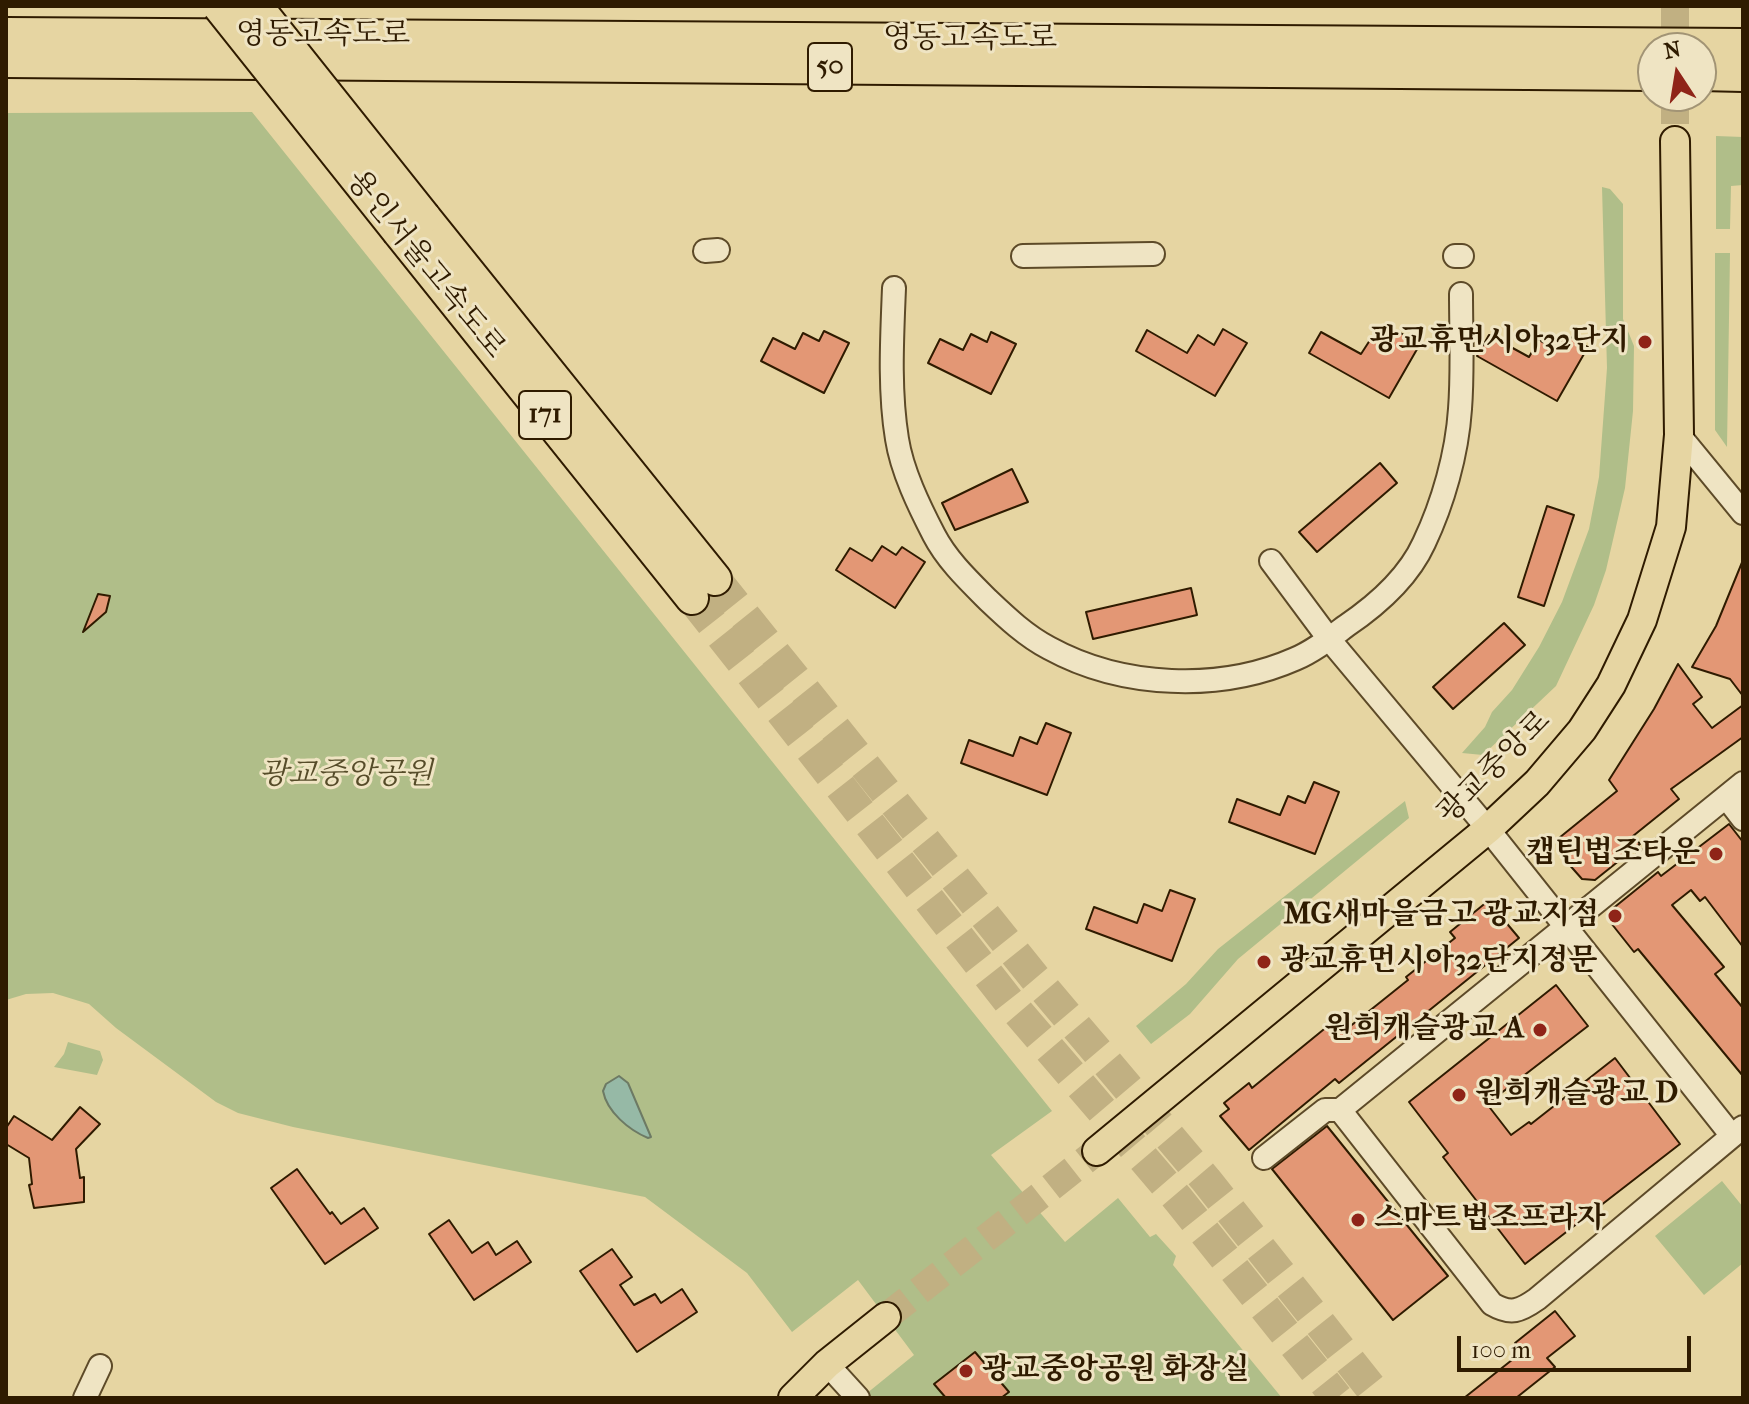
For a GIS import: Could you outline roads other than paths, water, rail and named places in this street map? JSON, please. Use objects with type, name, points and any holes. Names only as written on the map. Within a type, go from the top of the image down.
[{"type":"highway","name":"용인서울고속도로","points":[[219,6],[412,224],[704,589]]},
{"type":"highway","name":"용인서울고속도로","points":[[256,6],[412,224]]},
{"type":"highway","name":"영동고속도로","points":[[6,34],[1743,45]]},
{"type":"highway","name":"영동고속도로","points":[[6,61],[1637,74]]},
{"type":"highway","points":[[1717,74],[1743,75]]},
{"type":"main road","name":"광교중앙로","points":[[1097,1151],[1488,829],[1537,783],[1582,730],[1611,685],[1655,586],[1671,527],[1679,435],[1675,141]]},
{"type":"main road","points":[[793,1398],[827,1364],[886,1317]]},
{"type":"street","points":[[1023,256],[1153,254]]},
{"type":"street","points":[[894,288],[893,384],[897,442],[913,491],[935,537],[957,569],[1024,632],[1050,649],[1118,674],[1179,681],[1223,679],[1296,659],[1329,639],[1386,594],[1424,543],[1448,474],[1458,423],[1461,294]]},
{"type":"street","points":[[1679,435],[1743,513]]},
{"type":"street","points":[[1271,561],[1329,639],[1488,829],[1565,928],[1738,1132],[1537,1299],[1516,1312],[1492,1304],[1340,1110]]},
{"type":"street","points":[[1264,1158],[1325,1110],[1340,1110],[1734,790],[1743,819]]},
{"type":"street","points":[[827,1364],[858,1398]]},
{"type":"street","points":[[85,1398],[100,1366]]},
{"type":"tunnel","points":[[1675,6],[1675,32]]},
{"type":"tunnel","points":[[1675,112],[1675,141]]},
{"type":"tunnel","points":[[715,579],[1035,978],[1206,1180],[1379,1398]]},
{"type":"tunnel","points":[[692,598],[1011,1004],[1178,1199],[1337,1398]]},
{"type":"tunnel","points":[[886,1317],[1097,1151]]},
{"type":"place","name":"광교휴먼시아32단지","points":[[1645,342]]},
{"type":"place","name":"캡틴법조타운","points":[[1716,854]]},
{"type":"place","name":"MG새마을금고 광교지점","points":[[1615,916]]},
{"type":"place","name":"광교휴먼시아32단지정문","points":[[1264,962]]},
{"type":"place","name":"원희캐슬광교 A","points":[[1540,1030]]},
{"type":"place","name":"원희캐슬광교 D","points":[[1459,1095]]},
{"type":"place","name":"스마트법조프라자","points":[[1358,1220]]},
{"type":"place","name":"광교중앙공원 화장실","points":[[966,1371]]},
{"type":"park label","name":"광교중앙공원","points":[[346,776]]}]
